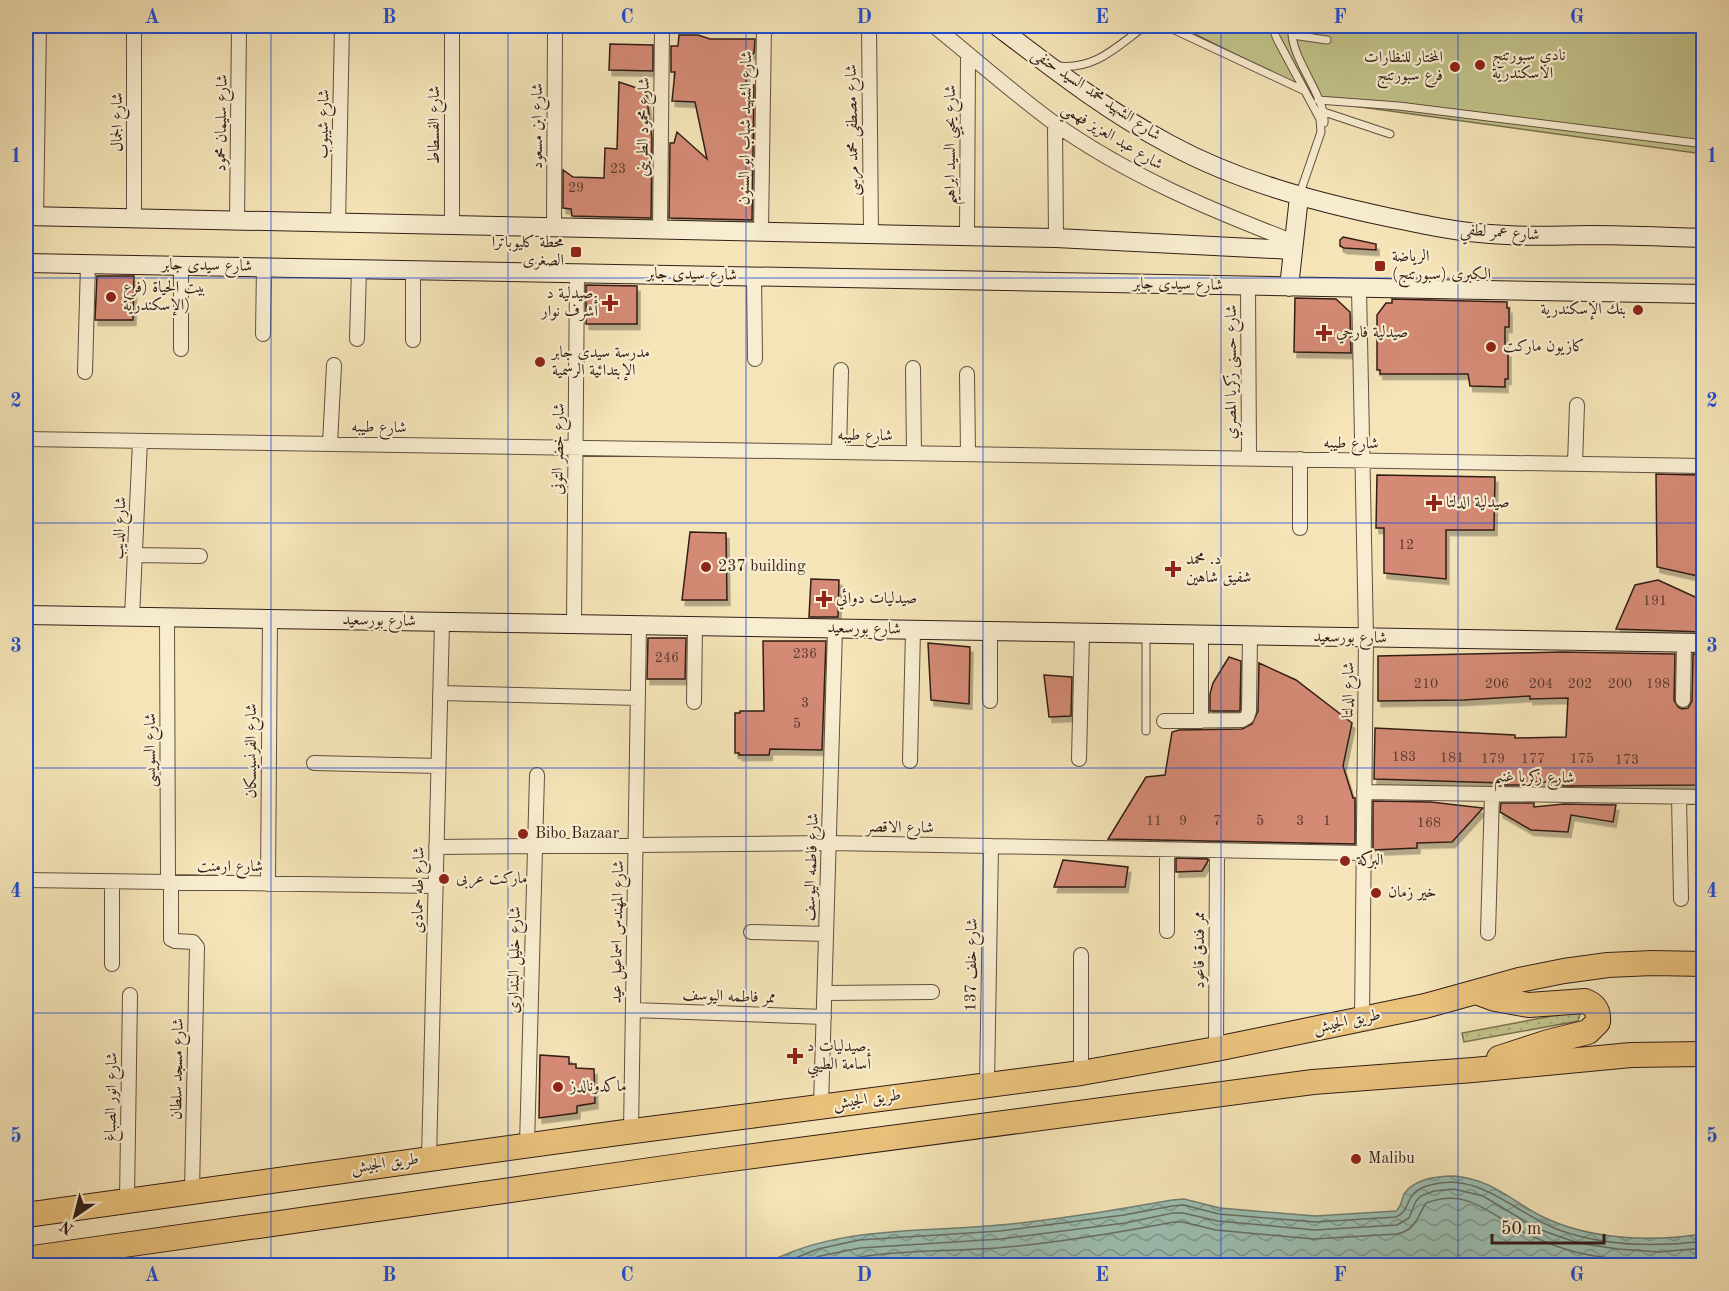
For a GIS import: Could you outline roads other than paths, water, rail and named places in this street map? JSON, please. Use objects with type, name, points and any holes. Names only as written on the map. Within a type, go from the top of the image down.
[{"type":"highway","name":"طريق الجيش","points":[[26,1215],[429,1158],[1081,1072],[1216,1049],[1362,1019],[1564,971],[1608,965],[1704,964]]},
{"type":"highway","points":[[1473,1070],[1522,1050],[1588,1032],[1596,1026],[1598,1017],[1594,1007],[1585,1001],[1528,1005],[1495,999],[1476,992]]},
{"type":"highway","points":[[26,1259],[693,1164],[1313,1082],[1631,1055],[1704,1054]]},
{"type":"street","points":[[39,26],[31,217],[761,231],[1294,246]]},
{"type":"street","name":"شارع الجمال","points":[[134,26],[134,219]]},
{"type":"street","name":"شارع سليمان محمود","points":[[237,221],[239,26]]},
{"type":"street","name":"شارع شيبوب","points":[[338,223],[342,26]]},
{"type":"street","name":"شارع الفسطاط","points":[[452,26],[452,225]]},
{"type":"street","name":"شارع ابن مسعود","points":[[554,227],[555,26]]},
{"type":"street","name":"شارع محمود الطرينى","points":[[660,229],[662,26]]},
{"type":"street","name":"شارع الشهيد شهاب ابو السنون","points":[[761,231],[764,26]]},
{"type":"street","name":"شارع مصطفى محمد مرسى","points":[[869,26],[871,234]]},
{"type":"street","name":"شارع عبد العزيز فهمي","points":[[934,26],[1055,123],[1111,159],[1170,190],[1294,246]]},
{"type":"street","name":"شارع الشهيد محمد السيد حنفى","points":[[997,26],[1110,108],[1169,144],[1233,174],[1299,197]]},
{"type":"street","name":"شارع يحيي السيد ابراهيم","points":[[967,236],[968,54]]},
{"type":"street","points":[[1055,123],[1056,238]]},
{"type":"street","points":[[1289,287],[1299,197]]},
{"type":"street","name":"شارع عمر لطفي","points":[[1299,197],[1442,228],[1488,234],[1525,237],[1592,235],[1704,238]]},
{"type":"street","name":"شارع سيدى جابر","points":[[26,263],[1359,288]]},
{"type":"street","points":[[85,372],[88,264]]},
{"type":"street","points":[[181,266],[181,349]]},
{"type":"street","points":[[263,334],[264,267]]},
{"type":"street","points":[[357,339],[359,269]]},
{"type":"street","points":[[413,270],[414,340]]},
{"type":"street","name":"شارع خضر التونى","points":[[574,624],[577,273]]},
{"type":"street","points":[[754,276],[754,359]]},
{"type":"street","name":"شارع حسنى زكريا المصري","points":[[1248,286],[1249,458]]},
{"type":"street","points":[[1359,288],[1704,294]]},
{"type":"street","name":"شارع الدلتا","points":[[1359,288],[1366,638],[1362,1019]]},
{"type":"street","points":[[330,444],[334,365]]},
{"type":"street","points":[[913,368],[914,453]]},
{"type":"street","points":[[839,452],[841,370]]},
{"type":"street","points":[[967,374],[968,454]]},
{"type":"street","points":[[1575,464],[1577,405]]},
{"type":"street","name":"شارع طيبه","points":[[26,440],[1704,466]]},
{"type":"street","name":"شارع الديب","points":[[132,617],[140,441]]},
{"type":"street","points":[[1300,459],[1300,528]]},
{"type":"street","points":[[135,555],[200,556]]},
{"type":"street","name":"شارع بورسعيد","points":[[26,615],[1704,643]]},
{"type":"street","name":"شارع السويسى","points":[[167,617],[171,939],[193,942],[197,947]]},
{"type":"street","name":"شارع الفرنسيسكان","points":[[268,884],[270,619]]},
{"type":"street","name":"شارع طه حمادى","points":[[429,1158],[442,622]]},
{"type":"street","name":"شارع المهندس اسماعيل عيد","points":[[631,1131],[639,625]]},
{"type":"street","points":[[694,702],[695,626]]},
{"type":"street","name":"شارع فاطمه اليوسف","points":[[821,1106],[836,629]]},
{"type":"street","points":[[910,761],[913,630]]},
{"type":"street","points":[[990,632],[990,701]]},
{"type":"street","points":[[1079,759],[1082,633]]},
{"type":"street","points":[[1201,635],[1201,721]]},
{"type":"street","points":[[1164,721],[1242,720],[1248,714],[1250,636]]},
{"type":"street","points":[[1683,700],[1684,643]]},
{"type":"street","points":[[440,693],[638,698]]},
{"type":"street","points":[[314,763],[438,766]]},
{"type":"street","name":"شارع خليل البندارى","points":[[527,1145],[537,775]]},
{"type":"street","name":"شارع زكريا غنيم","points":[[1364,792],[1704,797]]},
{"type":"street","points":[[1488,933],[1492,794]]},
{"type":"street","points":[[1679,797],[1681,899]]},
{"type":"street","name":"شارع الاقصر","points":[[436,848],[829,843],[1363,853]]},
{"type":"street","name":"شارع خلف 137","points":[[987,1084],[991,846]]},
{"type":"street","points":[[1167,850],[1167,931]]},
{"type":"street","name":"ممر فندق قاعود","points":[[1216,1049],[1217,851]]},
{"type":"street","name":"شارع ارمنت","points":[[26,880],[435,886]]},
{"type":"street","points":[[112,881],[112,964]]},
{"type":"street","points":[[751,932],[826,934]]},
{"type":"street","name":"شارع مسجد سلطان","points":[[192,1191],[197,947]]},
{"type":"street","points":[[1081,955],[1081,1072]]},
{"type":"street","points":[[825,993],[932,992]]},
{"type":"street","name":"شارع انور الصباغ","points":[[127,1200],[130,995]]},
{"type":"street","name":"ممر فاطمه اليوسف","points":[[633,1010],[824,1017]]},
{"type":"lane","points":[[1049,65],[1080,66],[1095,61],[1104,57],[1145,26]]},
{"type":"lane","points":[[1166,26],[1306,92]]},
{"type":"lane","points":[[1272,26],[1320,119],[1321,132]]},
{"type":"lane","points":[[1299,197],[1321,132],[1324,112],[1296,56],[1292,34],[1326,40]]},
{"type":"lane","points":[[1318,100],[1399,106],[1704,144]]},
{"type":"lane","points":[[1324,112],[1390,134]]},
{"type":"lane","points":[[1146,634],[1146,732]]},
{"type":"water","points":[[1434,1177],[1468,1178],[1490,1186],[1541,1216],[1579,1230],[1642,1238],[1703,1234],[1703,1265],[763,1265],[791,1252],[849,1237],[1021,1223],[1172,1200],[1184,1199],[1220,1208],[1315,1216],[1396,1211],[1404,1194],[1414,1184]]},
{"type":"place","name":"نادي سبورتنج الاسكندرية","points":[[1480,65]]},
{"type":"place","name":"المختار للنظارات فرع سبورتنج","points":[[1455,67]]},
{"type":"place","name":"محطة كليوباترا الصغرى","points":[[576,252]]},
{"type":"place","name":"الرياضة (سبورتنج) الكبرى","points":[[1380,266]]},
{"type":"place","name":"بيت الحياة (فرع الإسكندرية)","points":[[111,297]]},
{"type":"place","name":"صيدلية د. أشرف نوار","points":[[610,303]]},
{"type":"place","name":"بنك الإسكندرية","points":[[1638,310]]},
{"type":"place","name":"صيدلية فارحي","points":[[1324,333]]},
{"type":"place","name":"كازيون ماركت","points":[[1491,347]]},
{"type":"place","name":"مدرسة سيدي جابر الإبتدائية الرسمية","points":[[540,362]]},
{"type":"place","name":"صيدلية الدلتا","points":[[1434,503]]},
{"type":"place","name":"237 building","points":[[706,567]]},
{"type":"place","name":"د. محمد شفيق شاهين","points":[[1173,569]]},
{"type":"place","name":"صيدليات دوائي","points":[[824,599]]},
{"type":"place","name":"Bibo Bazaar","points":[[523,834]]},
{"type":"place","name":"البركة","points":[[1345,861]]},
{"type":"place","name":"ماركت عربى","points":[[444,879]]},
{"type":"place","name":"خير زمان","points":[[1376,893]]},
{"type":"place","name":"صيدليات د. أسامة الطيبي","points":[[795,1056]]},
{"type":"place","name":"ماكدونالدز","points":[[558,1087]]},
{"type":"place","name":"Malibu","points":[[1356,1159]]}]
